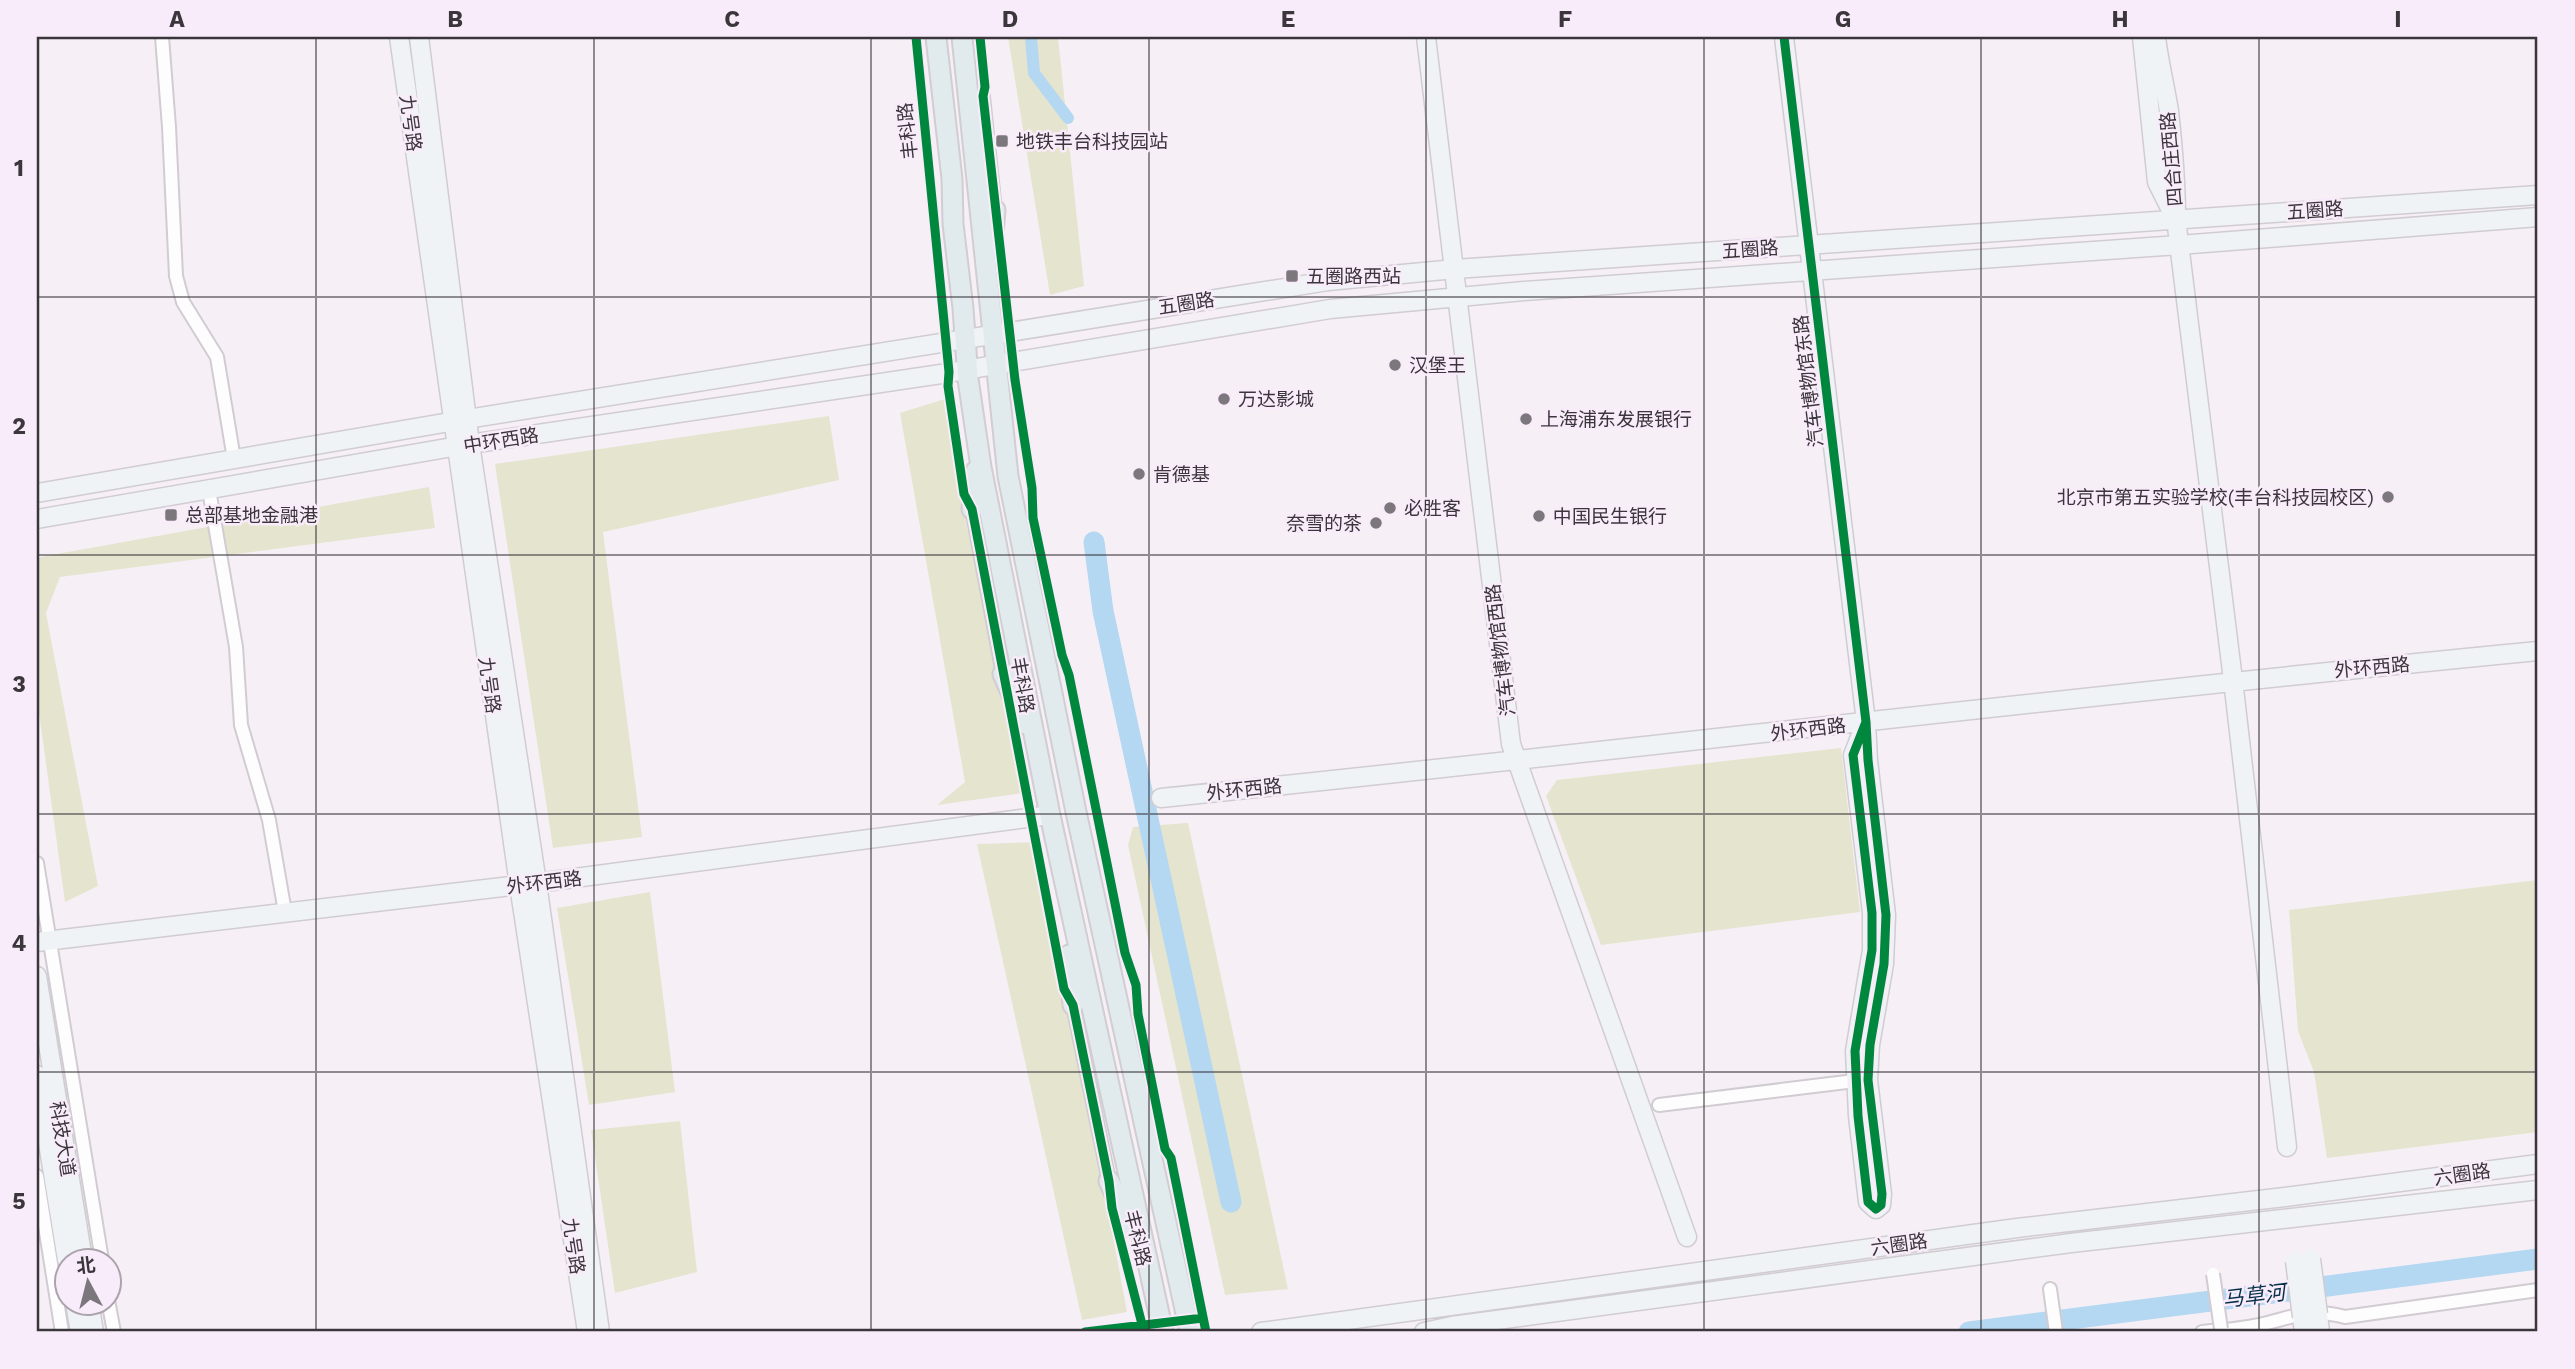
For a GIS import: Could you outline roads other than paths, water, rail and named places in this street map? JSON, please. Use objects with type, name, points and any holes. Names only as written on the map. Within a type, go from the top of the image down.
[{"type":"main road","name":"丰科路","points":[[936,37],[952,179],[953,224],[967,368],[978,446],[1070,912],[1163,1332]]},
{"type":"main road","name":"丰科路","points":[[962,37],[1008,476],[1076,812],[1190,1332]]},
{"type":"main road","points":[[962,37],[971,51],[982,96]]},
{"type":"main road","points":[[987,274],[995,210]]},
{"type":"main road","points":[[972,509],[978,446]]},
{"type":"main road","points":[[1003,674],[1036,748]]},
{"type":"main road","points":[[1070,912],[1073,1005]]},
{"type":"main road","points":[[1109,1181],[1146,1263]]},
{"type":"street","points":[[162,37],[176,276],[183,302],[217,357],[233,459]]},
{"type":"street","name":"九号路","points":[[399,37],[460,420]]},
{"type":"street","name":"九号路","points":[[419,37],[463,445],[528,884],[600,1332]]},
{"type":"street","name":"汽车博物馆西路","points":[[1426,37],[1511,744],[1687,1237]]},
{"type":"street","name":"汽车博物馆东路","points":[[1784,37],[1866,722]]},
{"type":"street","name":"四合庄西路","points":[[2142,37],[2157,182],[2176,219]]},
{"type":"street","name":"四合庄西路","points":[[2156,37],[2176,181],[2176,219]]},
{"type":"street","points":[[982,96],[995,210]]},
{"type":"street","name":"五圈路","points":[[965,339],[1328,281],[1455,268],[2538,195]]},
{"type":"street","name":"五圈路","points":[[967,368],[1330,309],[1458,296],[2538,217]]},
{"type":"street","points":[[2176,219],[2234,680],[2287,1147]]},
{"type":"street","name":"中环西路","points":[[37,494],[460,420],[965,339]]},
{"type":"street","name":"中环西路","points":[[37,519],[463,445],[967,368]]},
{"type":"street","points":[[209,490],[236,647],[241,725],[269,820],[285,912]]},
{"type":"street","name":"丰科路","points":[[972,509],[1003,674]]},
{"type":"street","name":"外环西路","points":[[1161,798],[1518,762],[2234,680],[2538,652]]},
{"type":"street","points":[[1861,1080],[1868,1202],[1877,1209],[1881,1205],[1882,1195],[1861,1080],[1855,1051],[1872,950],[1872,913],[1853,755],[1866,722]]},
{"type":"street","name":"外环西路","points":[[43,941],[528,884],[1050,815]]},
{"type":"street","points":[[37,863],[43,941],[99,1246]]},
{"type":"street","name":"九号路","points":[[528,884],[587,1332]]},
{"type":"street","name":"科技大道","points":[[37,976],[81,1246]]},
{"type":"street","points":[[1073,1005],[1109,1181]]},
{"type":"street","name":"科技大道","points":[[37,1075],[43,1161],[63,1246]]},
{"type":"street","points":[[1659,1105],[1861,1080]]},
{"type":"street","name":"六圈路","points":[[1261,1332],[1990,1232],[2538,1164]]},
{"type":"street","points":[[37,1176],[62,1332]]},
{"type":"street","name":"六圈路","points":[[1424,1332],[1452,1326],[2071,1243],[2538,1190]]},
{"type":"street","points":[[2303,1260],[2311,1324]]},
{"type":"street","points":[[2213,1274],[2221,1329]]},
{"type":"street","points":[[2050,1289],[2056,1332]]},
{"type":"street","points":[[2202,1332],[2261,1324],[2295,1314],[2324,1311],[2345,1317],[2538,1290]]},
{"type":"waterway","points":[[1031,37],[1034,73],[1068,118]]},
{"type":"waterway","points":[[1094,542],[1103,611],[1231,1202]]},
{"type":"waterway","name":"马草河","points":[[1969,1332],[2538,1259]]},
{"type":"place","name":"地铁丰台科技园站","points":[[1002,141]]},
{"type":"place","name":"五圈路西站","points":[[1292,276]]},
{"type":"place","name":"汉堡王","points":[[1395,365]]},
{"type":"place","name":"万达影城","points":[[1224,399]]},
{"type":"place","name":"上海浦东发展银行","points":[[1526,419]]},
{"type":"place","name":"肯德基","points":[[1139,474]]},
{"type":"place","name":"北京市第五实验学校(丰台科技园校区)","points":[[2388,497]]},
{"type":"place","name":"必胜客","points":[[1390,508]]},
{"type":"place","name":"总部基地金融港","points":[[171,515]]},
{"type":"place","name":"中国民生银行","points":[[1539,516]]},
{"type":"place","name":"奈雪的茶","points":[[1376,523]]}]
